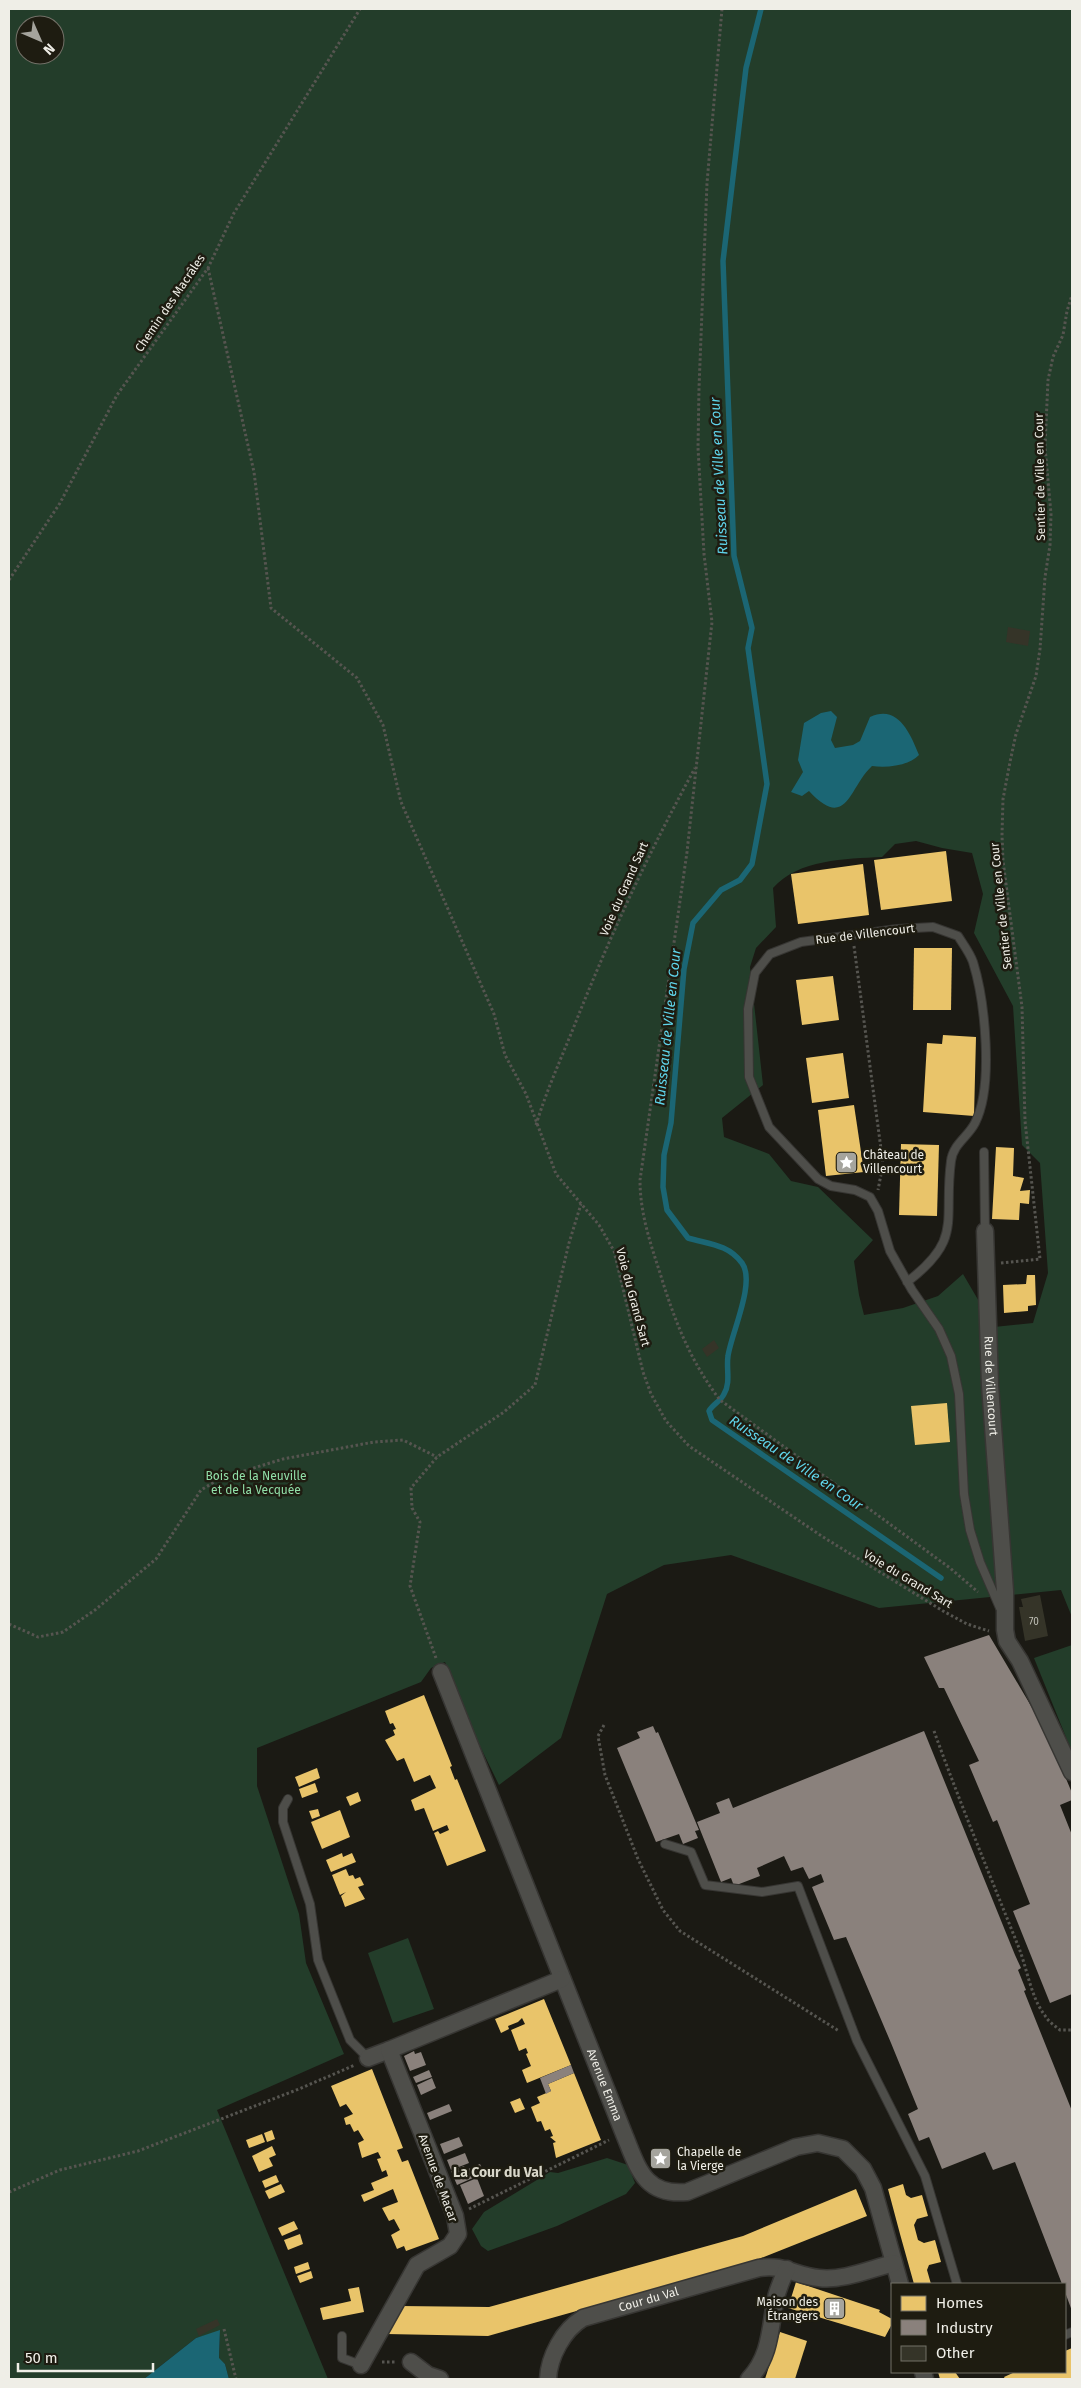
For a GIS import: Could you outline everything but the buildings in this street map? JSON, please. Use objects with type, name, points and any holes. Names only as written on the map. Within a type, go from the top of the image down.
[{"type":"street","name":"Rue de Villencourt","points":[[985,1231],[990,1385],[1005,1591],[1004,1626],[1008,1641],[1020,1661],[1072,1772]]},
{"type":"street","name":"Avenue Emma","points":[[441,1672],[631,2151],[651,2186],[669,2194],[687,2192],[796,2147],[818,2143],[843,2149],[862,2169],[873,2188],[894,2263]]},
{"type":"street","points":[[368,2058],[562,1979]]},
{"type":"street","name":"Avenue de Macar","points":[[361,2365],[417,2265],[450,2246],[458,2234],[454,2216],[389,2050]]},
{"type":"street","points":[[894,2263],[900,2283]]},
{"type":"street","name":"Cour du Val","points":[[548,2379],[551,2359],[572,2327],[583,2318],[758,2268],[777,2267],[812,2277],[831,2279],[894,2263]]},
{"type":"street","points":[[749,2379],[765,2354],[770,2339],[776,2300],[787,2269]]},
{"type":"street","points":[[411,2362],[428,2375],[440,2379]]},
{"type":"lane","name":"Rue de Villencourt","points":[[907,1282],[938,1254],[946,1237],[950,1215],[951,1159],[958,1142],[974,1124],[982,1100],[985,1080],[983,1004],[973,960],[958,936],[933,927],[852,933],[801,942],[770,954],[755,972],[748,1009],[749,1077],[769,1127],[818,1179],[831,1186],[856,1190],[870,1197],[878,1211],[890,1251],[907,1282],[939,1329],[951,1356],[959,1394],[964,1494],[970,1530],[980,1562],[997,1599],[1004,1626]]},
{"type":"lane","name":"Rue de Villencourt","points":[[984,1152],[985,1231]]},
{"type":"lane","points":[[288,1799],[283,1808],[283,1822],[310,1904],[318,1960],[350,2040],[368,2058]]},
{"type":"lane","points":[[665,1844],[691,1852],[705,1885],[762,1892],[798,1886],[857,2042],[925,2176],[957,2283]]},
{"type":"lane","points":[[342,2336],[342,2358],[361,2365]]},
{"type":"path","name":"Chemin des Macrâles","points":[[9,580],[60,503],[117,395],[208,268],[234,213],[360,9]]},
{"type":"path","points":[[722,9],[707,182],[698,448],[704,554],[712,622],[687,852],[640,1180],[644,1228],[674,1319],[691,1356],[724,1404],[950,1568],[982,1596]]},
{"type":"path","points":[[208,268],[254,472],[271,608],[357,678],[383,726],[401,802],[494,1014],[505,1055],[526,1094],[536,1126]]},
{"type":"path","name":"Sentier de Ville en Cour","points":[[986,1264],[1040,1259],[1026,1120],[1022,1007],[1003,861],[1002,834],[1004,799],[1010,762],[1016,734],[1036,676],[1040,649],[1045,577],[1051,538],[1051,514],[1045,447],[1048,380],[1053,357],[1064,336],[1067,310],[1072,296]]},
{"type":"path","name":"Voie du Grand Sart","points":[[697,765],[659,835],[625,907],[587,994],[542,1105],[536,1126],[556,1174],[599,1225],[614,1251],[651,1394],[666,1421],[689,1446],[796,1520],[912,1594],[967,1624],[986,1631],[1000,1632],[1004,1626]]},
{"type":"path","points":[[852,933],[883,1164],[878,1190],[870,1197]]},
{"type":"path","points":[[441,1672],[410,1586],[420,1522],[412,1508],[411,1488],[437,1458],[504,1412],[535,1385],[581,1203]]},
{"type":"path","points":[[9,1624],[38,1637],[63,1632],[95,1610],[156,1558],[201,1490],[221,1478],[283,1459],[374,1442],[403,1440],[437,1458]]},
{"type":"path","points":[[604,1725],[598,1736],[605,1775],[638,1859],[663,1910],[680,1931],[857,2042]]},
{"type":"path","points":[[934,1731],[1045,2017],[1060,2030],[1072,2030]]},
{"type":"path","points":[[9,2192],[60,2170],[138,2151],[299,2089],[368,2058]]},
{"type":"path","points":[[476,2205],[603,2143]]},
{"type":"path","points":[[224,2329],[236,2379]]},
{"type":"green space","name":"Bois de la Neuville et de la Vecquée","points":[[9,9],[1072,9],[1072,1617],[1061,1590],[879,1608],[731,1555],[664,1565],[607,1594],[561,1738],[499,1785],[477,1740],[445,1662],[431,1668],[421,1682],[257,1748],[257,1786],[299,1914],[306,1963],[344,2054],[217,2110],[328,2379],[229,2379],[225,2364],[219,2359],[220,2331],[196,2338],[144,2379],[9,2379]],"holes":[[[916,841],[972,853],[983,894],[974,933],[1013,1006],[1022,1145],[1040,1163],[1048,1273],[1033,1323],[994,1327],[963,1274],[938,1296],[903,1308],[864,1315],[854,1261],[873,1240],[818,1187],[791,1181],[769,1154],[724,1137],[722,1118],[763,1085],[750,967],[756,948],[776,927],[773,888],[784,878],[809,866],[838,860],[882,857],[895,844]]]},
{"type":"green space","points":[[1072,1645],[1072,1752],[1034,1658]]},
{"type":"green space","points":[[408,1938],[434,2009],[393,2023],[368,1953]]},
{"type":"green space","points":[[607,2158],[628,2165],[635,2183],[626,2194],[557,2226],[488,2251],[481,2246],[472,2229],[484,2212],[550,2172],[558,2173]]},
{"type":"water","points":[[831,711],[837,717],[831,740],[835,748],[853,745],[860,741],[870,717],[888,714],[902,723],[919,755],[909,762],[897,765],[872,766],[846,802],[840,807],[832,807],[822,803],[809,791],[802,796],[791,792],[803,772],[798,760],[804,723],[821,713]]},
{"type":"water","points":[[220,2330],[219,2358],[225,2364],[229,2379],[144,2379],[196,2338]]},
{"type":"waterway","name":"Ruisseau de Ville en Cour","points":[[761,9],[746,68],[723,261],[734,556],[752,628],[748,648],[767,784],[752,864],[740,880],[721,890],[693,923],[684,969],[671,1123],[664,1155],[663,1187],[667,1210],[688,1238],[724,1248],[742,1263],[746,1272],[745,1295],[728,1356],[726,1390],[709,1411],[712,1420],[941,1578]]},
{"type":"place","name":"Château de Villencourt","points":[[847,1162]]},
{"type":"place","name":"Chapelle de la Vierge","points":[[661,2159]]},
{"type":"place","name":"Maison des Étrangers","points":[[834,2309]]},
{"type":"district","name":"La Cour du Val","points":[[498,2172]]}]
